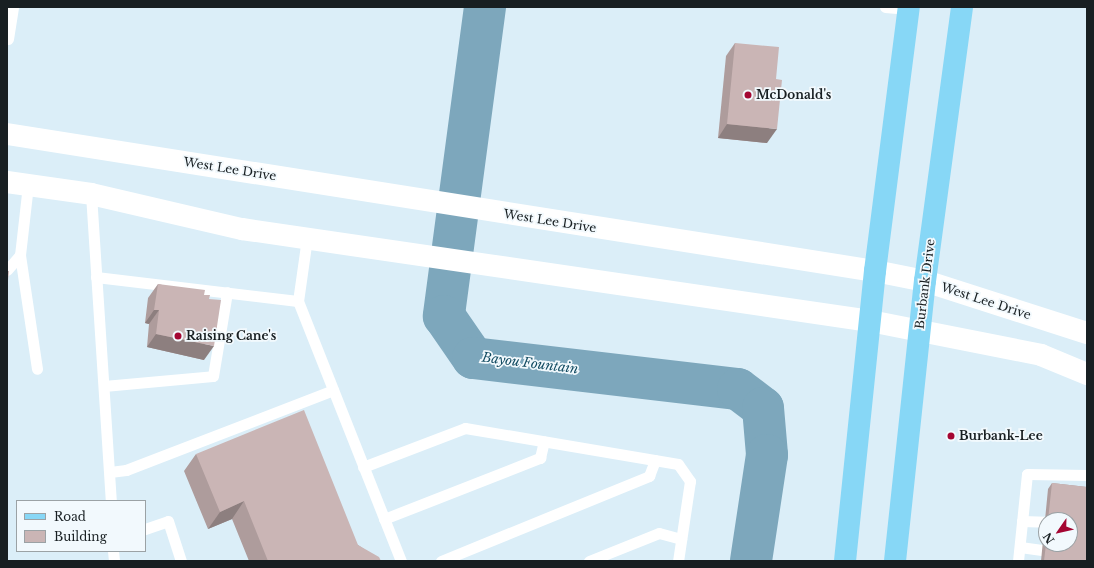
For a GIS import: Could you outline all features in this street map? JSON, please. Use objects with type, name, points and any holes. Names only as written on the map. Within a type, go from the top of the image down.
[{"type":"main road","name":"Burbank Drive","points":[[895,561],[925,281],[962,7]]},
{"type":"main road","points":[[845,561],[875,271],[909,8]]},
{"type":"main road","name":"West Lee Drive","points":[[7,134],[875,271],[925,281],[1087,334]]},
{"type":"main road","points":[[18,184],[91,194],[242,229],[384,248],[573,280],[870,321],[1041,355],[1087,374]]},
{"type":"lane","points":[[7,42],[13,7]]},
{"type":"lane","points":[[885,7],[909,8]]},
{"type":"lane","points":[[18,184],[20,254],[37,369]]},
{"type":"lane","points":[[91,194],[111,500]]},
{"type":"lane","points":[[307,238],[298,301],[401,561]]},
{"type":"lane","points":[[7,270],[20,254]]},
{"type":"lane","points":[[96,276],[298,301]]},
{"type":"lane","points":[[104,386],[213,376],[228,292]]},
{"type":"lane","points":[[110,472],[126,470],[333,390]]},
{"type":"lane","points":[[363,467],[465,428],[678,464],[690,481],[678,561]]},
{"type":"lane","points":[[384,519],[540,458],[544,441]]},
{"type":"lane","points":[[441,561],[649,476],[655,460]]},
{"type":"lane","points":[[1018,561],[1027,474],[1087,475]]},
{"type":"lane","points":[[146,529],[168,521],[181,561]]},
{"type":"lane","points":[[1022,521],[1038,522]]},
{"type":"lane","points":[[589,561],[659,533],[681,539]]},
{"type":"lane","points":[[1020,547],[1038,549]]},
{"type":"building","points":[[735,43],[779,47],[776,79],[782,80],[777,129],[727,124]]},
{"type":"building","points":[[7,271],[9,271],[7,290]]},
{"type":"building","points":[[158,284],[205,290],[204,295],[210,295],[209,299],[221,300],[214,346],[156,334],[159,310],[154,310]]},
{"type":"building","points":[[304,410],[358,545],[379,557],[381,561],[268,561],[244,501],[220,512],[196,454]]},
{"type":"building","points":[[1052,483],[1087,487],[1087,561],[1044,561],[1045,552],[1078,552],[1078,512],[1049,512]]},
{"type":"waterway","name":"Bayou Fountain","points":[[485,7],[444,316],[473,358],[738,389],[763,408],[767,455],[751,561]]},
{"type":"place","name":"McDonald's","points":[[748,95]]},
{"type":"place","name":"Raising Cane's","points":[[178,336]]},
{"type":"place","name":"Burbank-Lee","points":[[951,436]]}]
